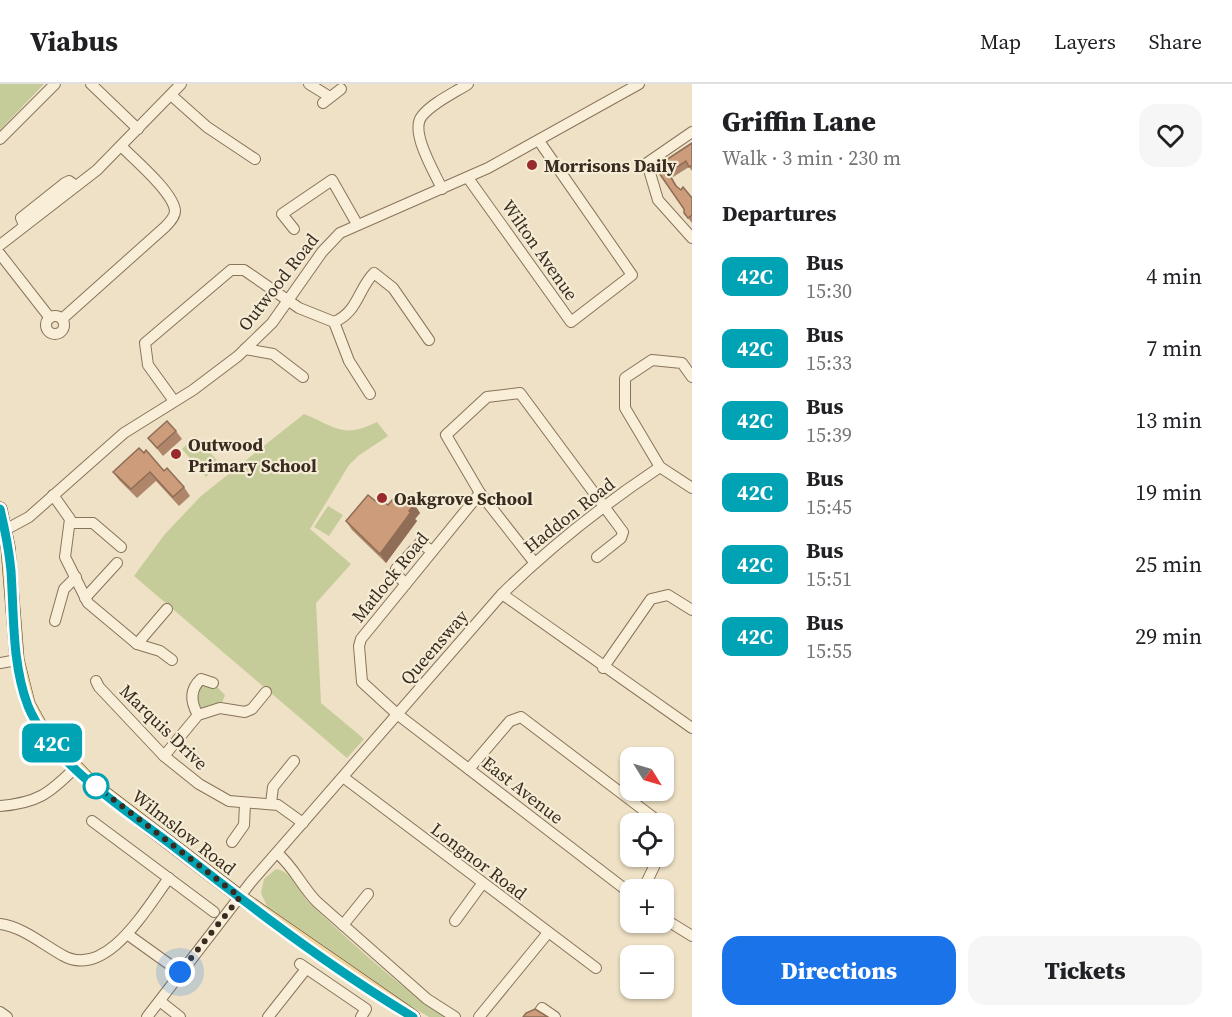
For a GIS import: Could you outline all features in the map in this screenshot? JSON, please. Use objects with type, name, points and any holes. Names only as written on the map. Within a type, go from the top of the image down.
[{"type":"main road","name":"Wilmslow Road","points":[[0,509],[5,530],[17,660],[24,692],[36,721],[75,768],[240,897],[413,1017]]},
{"type":"street","points":[[0,139],[55,84]]},
{"type":"street","points":[[91,84],[138,129]]},
{"type":"street","points":[[0,244],[76,186],[121,146],[181,84]]},
{"type":"street","points":[[309,84],[326,100],[340,89]]},
{"type":"street","points":[[442,189],[419,137],[418,120],[424,113],[468,84]]},
{"type":"street","name":"Outwood Road","points":[[5,530],[24,521],[124,433],[207,381],[245,349],[289,301],[331,240],[357,224],[468,178],[639,84]]},
{"type":"street","points":[[171,95],[207,127],[255,159]]},
{"type":"street","points":[[692,132],[647,163],[658,200],[692,238]]},
{"type":"street","name":"Wilton Avenue","points":[[468,178],[571,322],[632,275],[539,141]]},
{"type":"street","points":[[62,319],[165,227],[174,216],[174,208],[165,193],[121,146]]},
{"type":"street","points":[[294,229],[282,214],[332,180],[357,224]]},
{"type":"street","points":[[0,254],[50,318]]},
{"type":"street","points":[[174,401],[145,358],[145,344],[150,337],[231,270],[244,270],[310,314],[334,322],[348,315],[367,279],[374,273],[393,288],[429,340]]},
{"type":"street","points":[[57,316],[62,319],[64,327],[62,332],[54,334],[46,326],[50,318],[57,316]]},
{"type":"street","points":[[334,322],[349,361],[370,394]]},
{"type":"street","points":[[245,349],[273,354],[303,377]]},
{"type":"street","points":[[692,377],[682,363],[652,360],[625,378],[625,408],[660,467],[692,488]]},
{"type":"street","points":[[534,562],[480,494],[446,435],[487,397],[520,393],[623,535],[597,557]]},
{"type":"street","name":"Haddon Road","points":[[502,594],[534,562],[602,506],[660,467]]},
{"type":"street","name":"Matlock Road","points":[[397,714],[362,682],[359,646],[403,581],[429,548],[480,494]]},
{"type":"street","points":[[53,495],[69,516],[71,523],[65,557],[86,598],[95,610],[137,644],[160,651],[172,660]]},
{"type":"street","points":[[71,523],[93,523],[121,547]]},
{"type":"street","points":[[403,581],[395,573],[407,555],[420,543],[429,548]]},
{"type":"street","points":[[86,598],[117,563]]},
{"type":"street","points":[[55,622],[62,595],[76,577]]},
{"type":"street","points":[[502,594],[603,668],[692,728]]},
{"type":"street","name":"Queensway","points":[[147,1017],[161,1002],[180,972],[240,897],[502,594]]},
{"type":"street","points":[[603,668],[651,599],[668,595],[692,610]]},
{"type":"street","points":[[137,644],[167,609]]},
{"type":"street","points":[[0,663],[17,660]]},
{"type":"street","points":[[198,715],[192,702],[194,686],[201,679],[213,683]]},
{"type":"street","name":"Marquis Drive","points":[[96,681],[101,690],[164,756],[214,794],[229,801],[245,804],[270,803]]},
{"type":"street","points":[[164,756],[198,715],[220,708],[242,712],[252,709],[266,692]]},
{"type":"street","name":"East Avenue","points":[[397,714],[620,885]]},
{"type":"street","points":[[469,770],[510,721],[521,717],[648,813]]},
{"type":"street","points":[[295,761],[273,787],[270,803],[289,811],[303,823]]},
{"type":"street","points":[[0,806],[37,800],[50,792],[75,768]]},
{"type":"street","name":"Longnor Road","points":[[343,777],[596,968]]},
{"type":"street","points":[[232,842],[244,825],[245,804]]},
{"type":"street","points":[[92,821],[214,912]]},
{"type":"street","points":[[277,853],[290,865],[308,893],[427,999],[455,1017]]},
{"type":"street","points":[[0,924],[11,925],[65,958],[82,961],[106,955],[127,934],[169,878]]},
{"type":"street","points":[[454,921],[482,884]]},
{"type":"street","points":[[343,925],[369,895]]},
{"type":"street","points":[[674,925],[692,936]]},
{"type":"street","points":[[479,1017],[547,933]]},
{"type":"street","points":[[127,934],[180,972]]},
{"type":"street","points":[[268,1017],[303,966],[363,1013]]},
{"type":"street","points":[[161,1002],[180,1017]]},
{"type":"street","points":[[536,1017],[542,1008],[555,1017]]},
{"type":"street","points":[[0,1012],[7,1017]]},
{"type":"green space","points":[[0,84],[44,84],[0,130]]},
{"type":"green space","points":[[304,414],[332,427],[347,430],[356,430],[377,422],[388,436],[358,456],[349,465],[310,529],[351,564],[316,603],[321,703],[364,739],[347,758],[134,576],[165,534],[201,496]]},
{"type":"green space","points":[[196,436],[220,464],[206,477],[182,449]]},
{"type":"green space","points":[[328,506],[343,515],[329,536],[314,527]]},
{"type":"green space","points":[[213,683],[225,695],[220,708],[198,715],[194,686]]},
{"type":"green space","points":[[276,869],[286,873],[306,900],[376,964],[446,1017],[429,1017],[406,1003],[267,906],[261,893],[264,879]]},
{"type":"building","points":[[692,143],[692,165],[689,167],[686,161],[669,172],[663,162]]},
{"type":"building","points":[[666,169],[676,186],[681,190],[683,187],[692,198],[692,215],[688,218],[659,173]]},
{"type":"building","points":[[167,421],[176,431],[157,448],[148,438]]},
{"type":"building","points":[[139,448],[144,453],[146,450],[164,471],[167,468],[184,487],[173,497],[150,472],[131,489],[113,472]]},
{"type":"building","points":[[399,492],[414,504],[409,511],[411,512],[380,554],[346,521],[368,495],[378,503],[381,500],[388,505]]},
{"type":"building","points":[[535,1009],[548,1017],[523,1017]]},
{"type":"bus line","name":"42C","points":[[0,509],[8,547],[17,660],[21,681],[28,704],[45,735],[92,783],[229,889],[306,946],[413,1017]]},
{"type":"place","name":"Morrisons Daily","points":[[532,165]]},
{"type":"place","name":"Outwood Primary School","points":[[176,454]]},
{"type":"place","name":"Oakgrove School","points":[[382,498]]},
{"type":"route","points":[[96,786],[92,783],[240,897],[180,972]]}]
